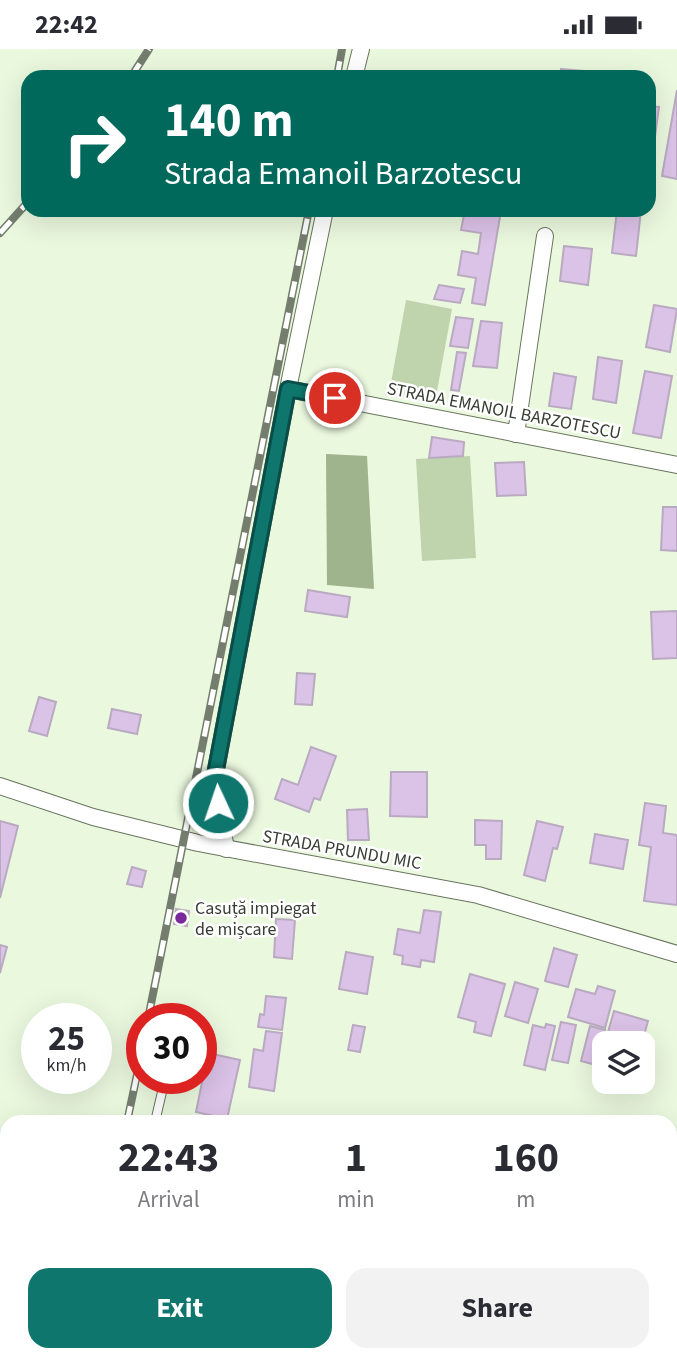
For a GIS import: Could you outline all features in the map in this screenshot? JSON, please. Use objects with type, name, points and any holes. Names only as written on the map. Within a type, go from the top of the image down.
[{"type":"street","points":[[356,70],[361,49]]},
{"type":"street","points":[[226,849],[214,780],[324,217]]},
{"type":"street","points":[[516,433],[545,236]]},
{"type":"street","name":"STRADA EMANOIL BARZOTESCU","points":[[288,389],[677,465]]},
{"type":"street","name":"STRADA PRUNDU MIC","points":[[0,786],[93,817],[226,849],[478,895],[677,954]]},
{"type":"lane","points":[[157,1115],[162,1094]]},
{"type":"shaded area","points":[[406,300],[452,309],[435,402],[389,394]]},
{"type":"shaded area","points":[[326,454],[367,456],[374,589],[327,585]]},
{"type":"shaded area","points":[[470,456],[476,558],[422,561],[416,459]]},
{"type":"building","points":[[677,90],[677,179],[662,176]]},
{"type":"building","points":[[656,107],[659,107],[656,129]]},
{"type":"building","points":[[464,217],[500,217],[485,305],[472,303],[476,278],[458,275],[462,251],[478,254],[481,233],[461,230]]},
{"type":"building","points":[[616,217],[640,217],[636,256],[612,253]]},
{"type":"building","points":[[564,246],[592,249],[588,285],[560,281]]},
{"type":"building","points":[[439,285],[464,289],[460,303],[434,299]]},
{"type":"building","points":[[654,305],[677,309],[670,352],[646,347]]},
{"type":"building","points":[[456,317],[473,319],[468,348],[450,346]]},
{"type":"building","points":[[481,321],[502,323],[497,368],[473,366]]},
{"type":"building","points":[[457,352],[466,353],[459,391],[451,390]]},
{"type":"building","points":[[598,357],[622,361],[616,403],[593,399]]},
{"type":"building","points":[[645,371],[672,376],[661,438],[633,433]]},
{"type":"building","points":[[554,373],[576,377],[571,409],[549,406]]},
{"type":"building","points":[[432,437],[464,442],[463,456],[429,458]]},
{"type":"building","points":[[524,462],[526,495],[497,496],[495,463]]},
{"type":"building","points":[[663,507],[677,507],[677,551],[661,550]]},
{"type":"building","points":[[308,590],[350,597],[347,617],[305,611]]},
{"type":"building","points":[[677,611],[677,658],[653,659],[651,612]]},
{"type":"building","points":[[297,673],[315,674],[312,705],[295,704]]},
{"type":"building","points":[[39,697],[56,702],[47,736],[29,731]]},
{"type":"building","points":[[112,709],[141,715],[137,734],[108,728]]},
{"type":"building","points":[[311,747],[336,756],[320,800],[314,798],[309,812],[275,799],[282,779],[298,785]]},
{"type":"building","points":[[391,772],[427,772],[427,817],[390,816]]},
{"type":"building","points":[[645,803],[666,806],[663,833],[677,835],[677,905],[644,901],[651,847],[639,845]]},
{"type":"building","points":[[367,809],[369,840],[348,840],[347,810]]},
{"type":"building","points":[[475,820],[502,821],[501,859],[486,859],[486,845],[475,845]]},
{"type":"building","points":[[0,821],[18,826],[0,898]]},
{"type":"building","points":[[537,821],[563,827],[557,849],[553,848],[545,881],[524,875]]},
{"type":"building","points":[[595,834],[628,840],[623,869],[590,863]]},
{"type":"building","points":[[132,867],[146,871],[142,887],[127,884]]},
{"type":"building","name":"Casuță impiegat de mișcare","points":[[176,909],[189,911],[187,926],[174,924]]},
{"type":"building","points":[[424,910],[441,912],[434,962],[421,960],[420,967],[402,964],[403,956],[394,954],[398,929],[420,933]]},
{"type":"building","points":[[276,919],[295,920],[292,959],[274,957]]},
{"type":"building","points":[[0,945],[7,947],[0,973]]},
{"type":"building","points":[[554,948],[577,955],[568,987],[545,981]]},
{"type":"building","points":[[346,952],[373,957],[367,994],[339,989]]},
{"type":"building","points":[[470,974],[505,984],[491,1036],[474,1032],[476,1022],[458,1017]]},
{"type":"building","points":[[515,982],[538,989],[528,1023],[505,1016]]},
{"type":"building","points":[[598,986],[615,991],[605,1028],[568,1017],[576,989],[595,994]]},
{"type":"building","points":[[266,996],[286,998],[282,1030],[258,1027],[260,1014],[264,1015]]},
{"type":"building","points":[[614,1011],[648,1021],[645,1031],[608,1031]]},
{"type":"building","points":[[561,1022],[576,1025],[568,1063],[552,1060]]},
{"type":"building","points":[[546,1024],[555,1026],[545,1070],[524,1065],[533,1025],[545,1028]]},
{"type":"building","points":[[353,1025],[365,1027],[360,1052],[348,1050]]},
{"type":"building","points":[[590,1026],[605,1030],[592,1031],[592,1064],[581,1061]]},
{"type":"building","points":[[266,1031],[282,1033],[274,1091],[249,1087],[254,1049],[263,1051]]},
{"type":"building","points":[[217,1055],[240,1060],[228,1115],[196,1112],[200,1094],[217,1094]]},
{"type":"railway","points":[[136,70],[149,49]]},
{"type":"railway","points":[[338,70],[342,49]]},
{"type":"railway","points":[[0,233],[21,210]]},
{"type":"railway","points":[[151,1003],[308,217]]},
{"type":"railway","points":[[128,1115],[133,1094]]},
{"type":"place","name":"Casuță impiegat de mișcare","points":[[181,918]]},
{"type":"route","points":[[218,803],[214,780],[288,389],[335,398]]}]
